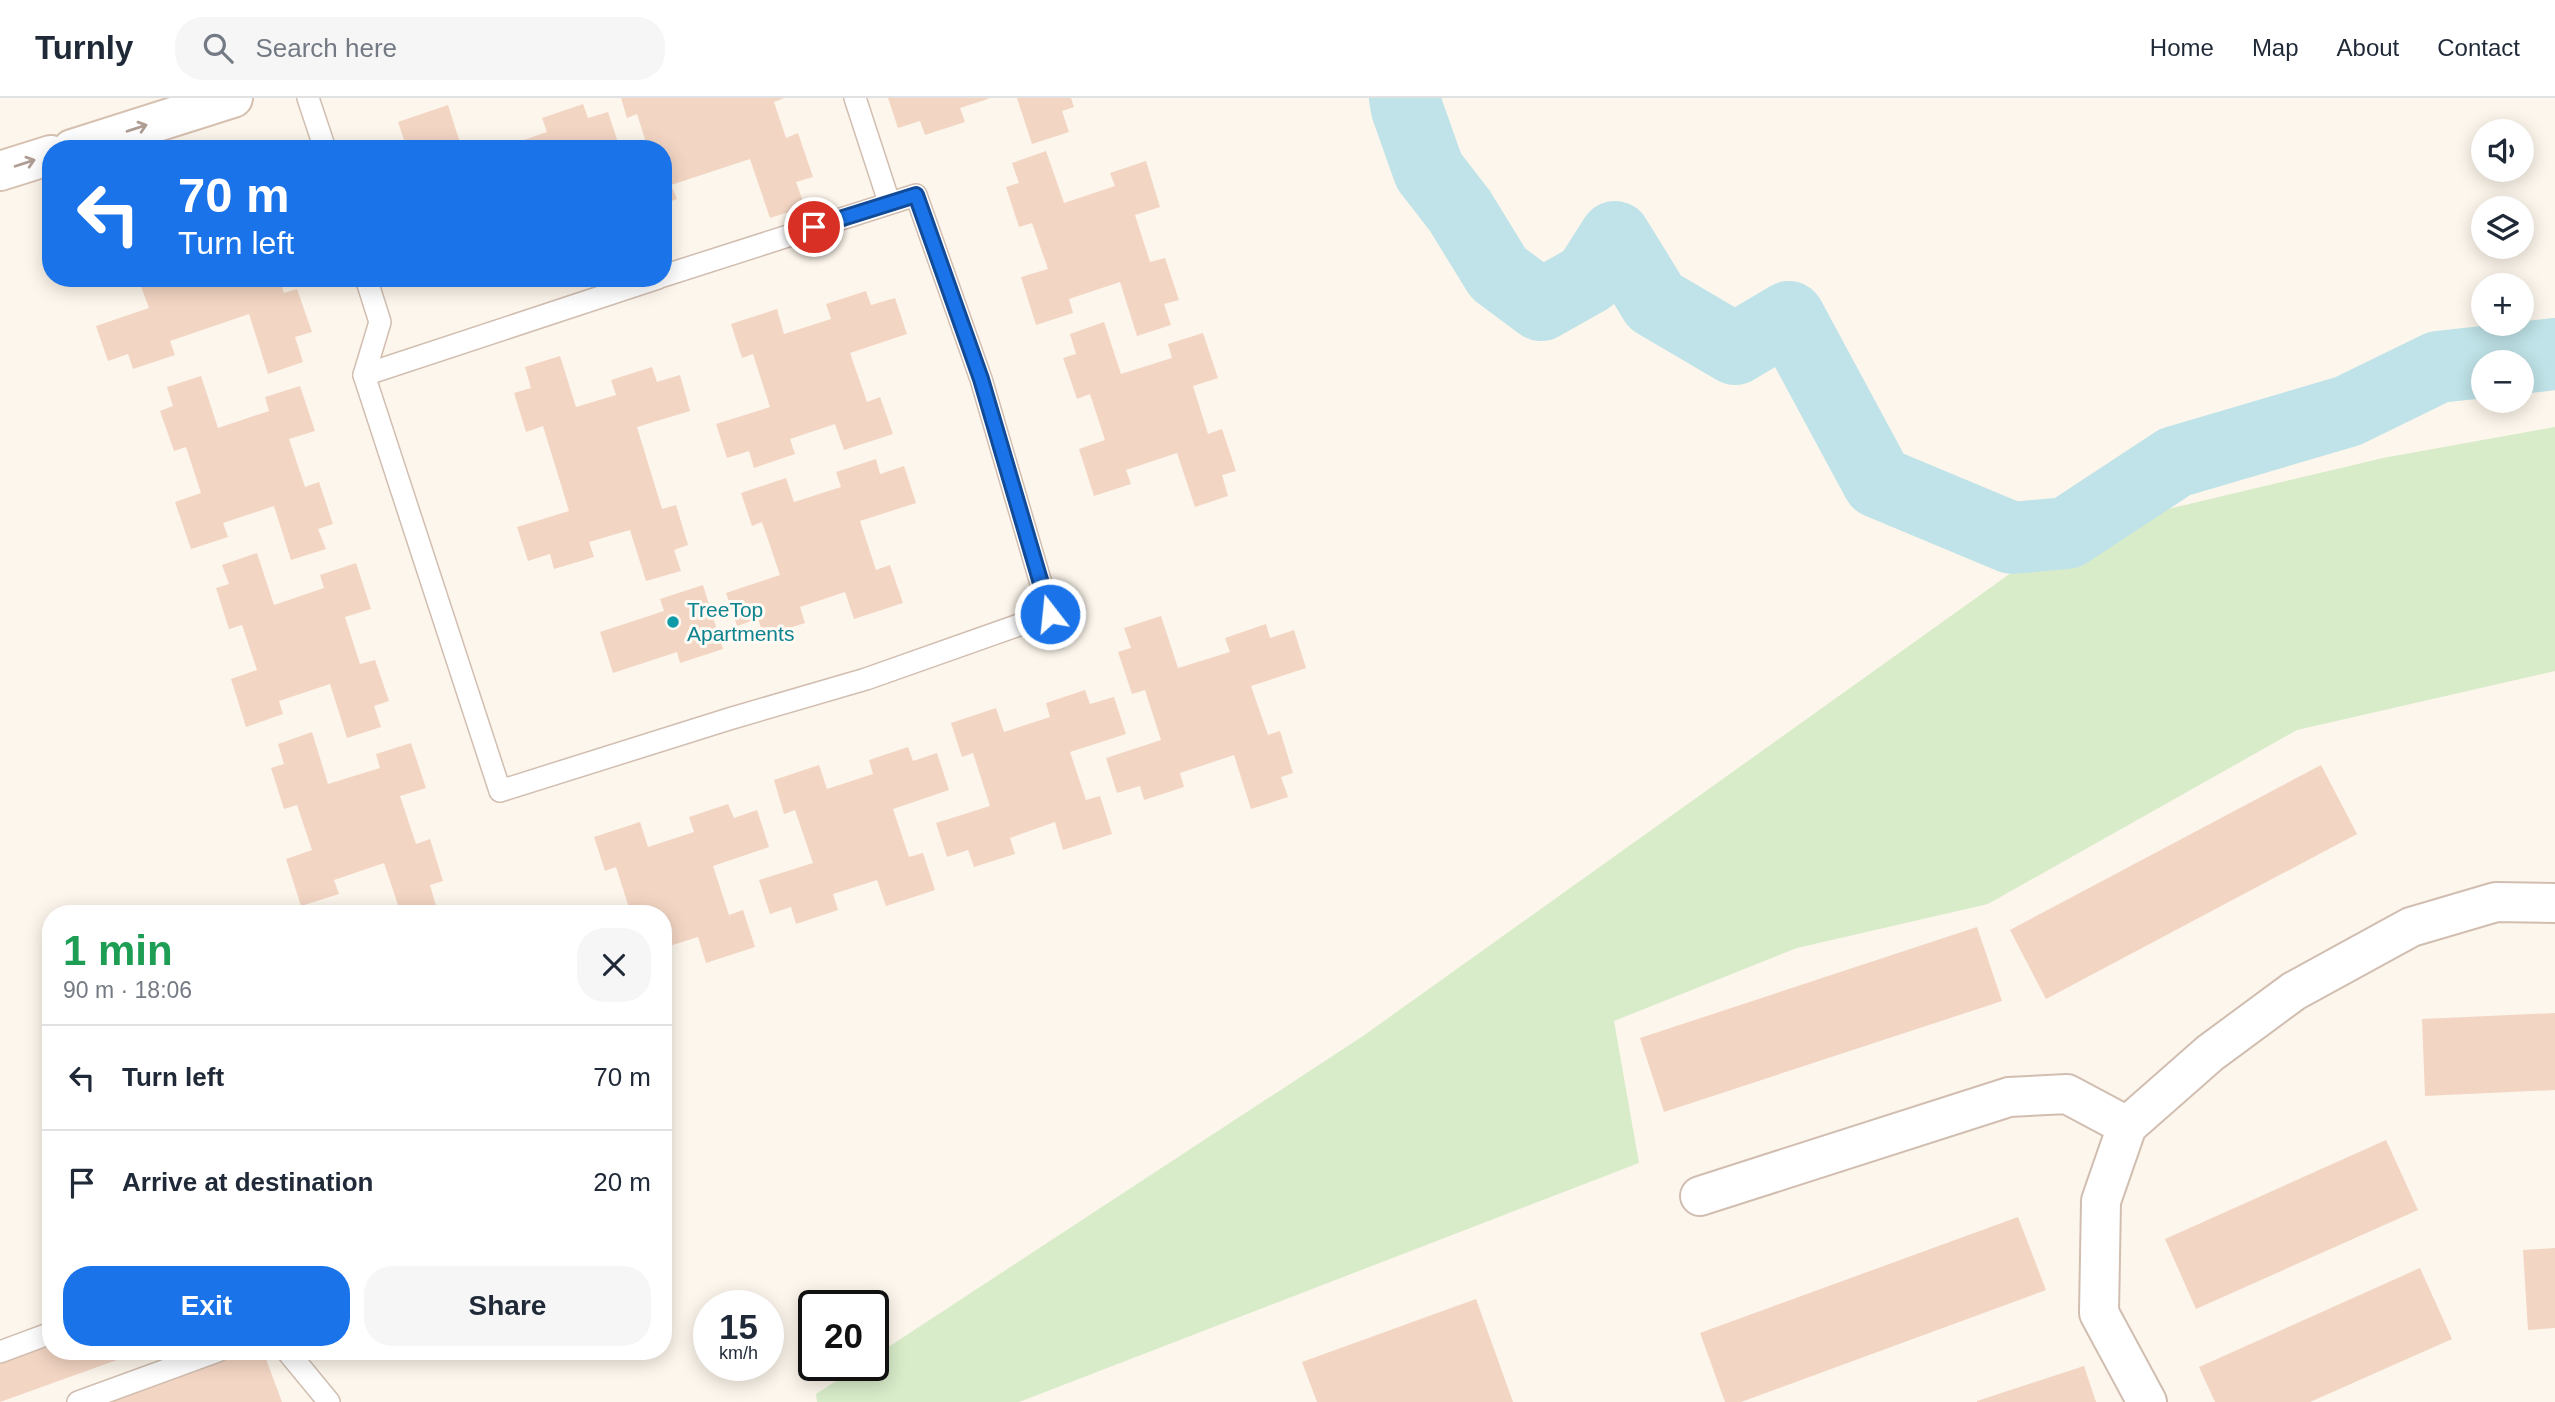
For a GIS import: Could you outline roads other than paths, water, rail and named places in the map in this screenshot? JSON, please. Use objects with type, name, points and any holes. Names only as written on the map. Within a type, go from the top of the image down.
[{"type":"street","points":[[100,140],[233,98]]},
{"type":"street","points":[[0,172],[42,158]]},
{"type":"street","points":[[2147,1402],[2099,1313],[2101,1201],[2127,1126],[2210,1053],[2294,991],[2410,927],[2496,902],[2555,903]]},
{"type":"street","points":[[1700,1196],[2009,1097],[2067,1094],[2127,1126]]},
{"type":"lane","points":[[308,98],[322,140]]},
{"type":"lane","points":[[855,98],[889,202]]},
{"type":"lane","points":[[369,287],[380,322],[364,375],[500,791],[866,679],[1050,614],[981,379],[916,195],[672,273]]},
{"type":"lane","points":[[364,375],[631,287]]},
{"type":"lane","points":[[0,1352],[42,1336]]},
{"type":"lane","points":[[78,1402],[193,1360]]},
{"type":"lane","points":[[294,1360],[329,1402]]},
{"type":"waterway","points":[[1405,98],[1429,171],[1460,211],[1498,273],[1541,305],[1589,278],[1615,237],[1655,302],[1735,349],[1789,317],[1878,482],[2012,538],[2067,533],[2175,462],[2348,411],[2438,367],[2555,354]]},
{"type":"place","name":"TreeTop Apartments","points":[[673,622]]}]
